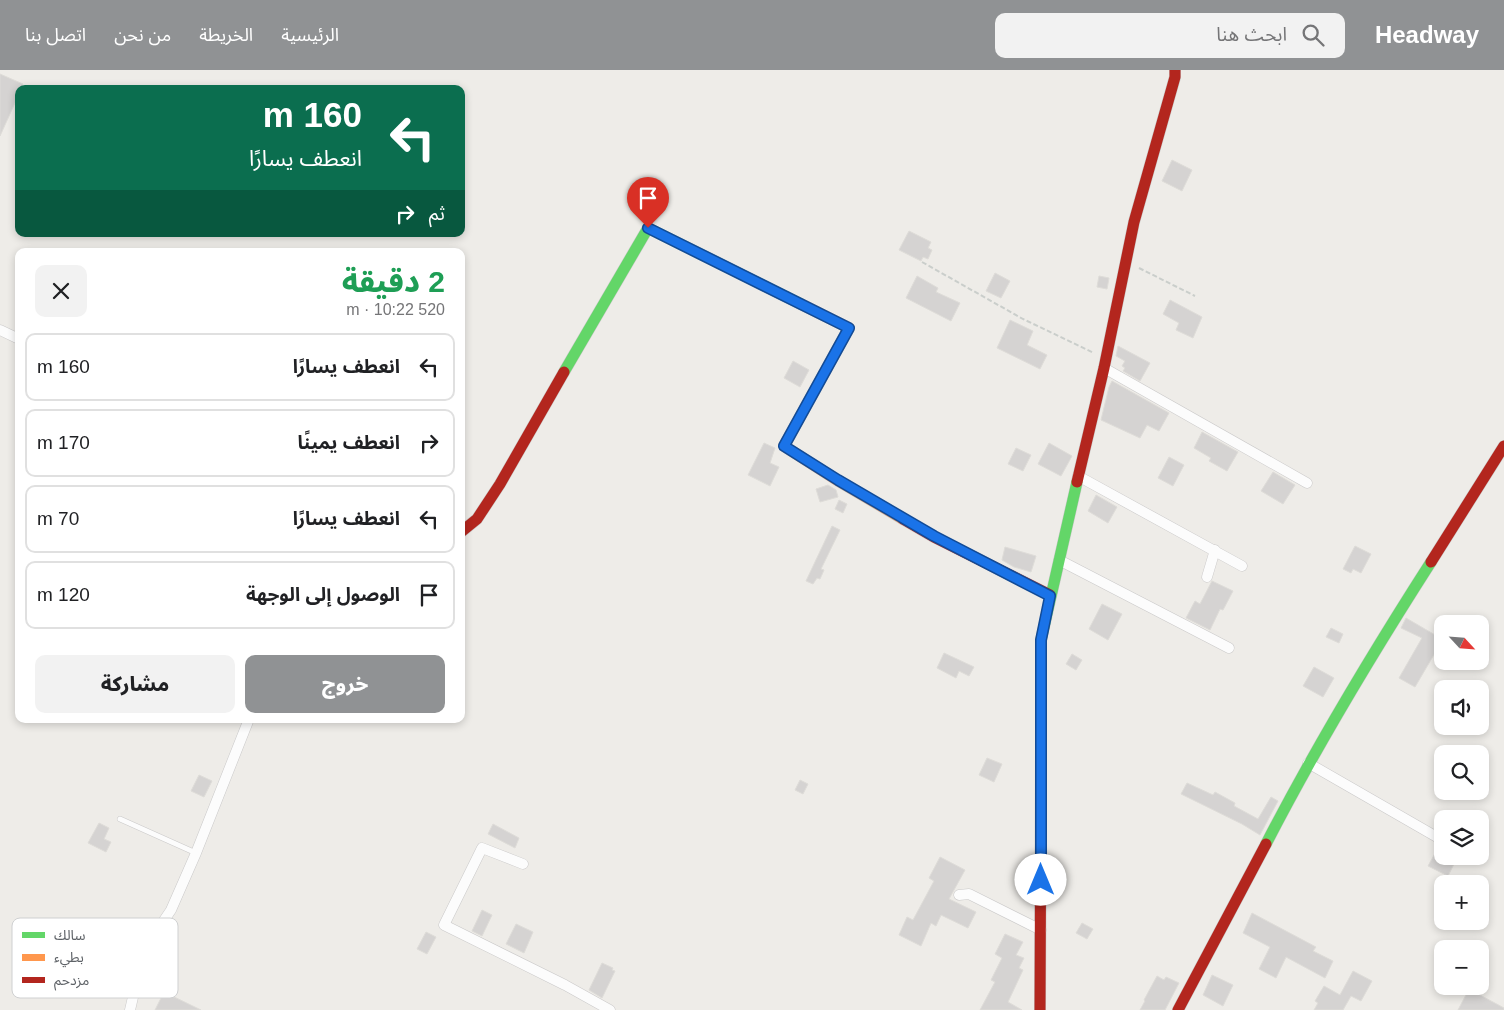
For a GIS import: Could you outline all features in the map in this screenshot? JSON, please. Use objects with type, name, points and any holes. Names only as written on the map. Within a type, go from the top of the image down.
[{"type":"street","points":[[1040,1010],[1041,640],[1105,363],[1134,222],[1176,70]]},
{"type":"street","points":[[465,529],[477,520],[500,484],[648,228],[849,328],[784,446],[934,536],[1050,596]]},
{"type":"street","points":[[0,330],[15,337]]},
{"type":"street","points":[[1105,363],[1307,483]]},
{"type":"street","points":[[1178,1010],[1308,763],[1368,661],[1504,446]]},
{"type":"street","points":[[1078,476],[1242,566]]},
{"type":"street","points":[[1207,577],[1215,550]]},
{"type":"street","points":[[1059,560],[1230,648]]},
{"type":"street","points":[[166,918],[171,910],[196,853],[247,723]]},
{"type":"street","points":[[1308,763],[1434,835]]},
{"type":"street","points":[[523,864],[482,848],[444,925],[565,984],[610,1010]]},
{"type":"street","points":[[959,895],[969,894],[1041,930]]},
{"type":"lane","points":[[120,818],[196,853]]},
{"type":"path","points":[[922,262],[1023,320],[1105,363]]},
{"type":"path","points":[[1125,262],[1195,296]]},
{"type":"building","points":[[0,74],[23,84],[15,85],[15,103],[0,136]]},
{"type":"building","points":[[1172,160],[1192,170],[1182,191],[1162,181]]},
{"type":"building","points":[[909,231],[931,242],[928,248],[932,250],[928,259],[923,257],[921,261],[899,250]]},
{"type":"building","points":[[995,273],[1010,281],[1001,298],[986,291]]},
{"type":"building","points":[[917,276],[938,288],[936,292],[960,303],[951,321],[906,298]]},
{"type":"building","points":[[1099,276],[1109,278],[1107,289],[1097,287]]},
{"type":"building","points":[[1170,300],[1202,317],[1193,338],[1176,330],[1179,323],[1163,314]]},
{"type":"building","points":[[1010,320],[1033,331],[1027,345],[1047,355],[1040,369],[997,348]]},
{"type":"building","points":[[1118,346],[1150,363],[1140,381],[1123,371],[1125,368],[1122,366],[1125,361],[1116,356]]},
{"type":"building","points":[[793,361],[809,370],[800,387],[784,378]]},
{"type":"building","points":[[1112,381],[1169,413],[1159,431],[1147,425],[1140,438],[1101,420]]},
{"type":"building","points":[[1202,432],[1238,452],[1227,471],[1209,461],[1211,458],[1194,448]]},
{"type":"building","points":[[764,443],[775,448],[770,463],[779,467],[770,486],[748,475]]},
{"type":"building","points":[[1049,443],[1072,456],[1061,476],[1038,464]]},
{"type":"building","points":[[1016,448],[1031,455],[1023,471],[1008,464]]},
{"type":"building","points":[[1169,457],[1184,465],[1173,486],[1158,478]]},
{"type":"building","points":[[1273,472],[1295,485],[1283,504],[1261,491]]},
{"type":"building","points":[[828,485],[836,490],[838,497],[820,502],[816,489]]},
{"type":"building","points":[[1096,495],[1117,507],[1108,523],[1088,511]]},
{"type":"building","points":[[839,500],[847,504],[843,513],[835,509]]},
{"type":"building","points":[[832,526],[840,530],[821,569],[824,570],[820,579],[817,578],[813,584],[806,581]]},
{"type":"building","points":[[1355,546],[1371,554],[1361,573],[1353,569],[1351,573],[1343,569]]},
{"type":"building","points":[[1005,547],[1036,556],[1031,572],[1014,567],[1002,560]]},
{"type":"building","points":[[1212,581],[1233,591],[1223,610],[1220,609],[1210,630],[1186,618],[1195,601],[1200,604]]},
{"type":"building","points":[[1102,604],[1122,614],[1108,640],[1089,629]]},
{"type":"building","points":[[1406,618],[1434,634],[1434,655],[1415,687],[1399,678],[1422,638],[1401,628]]},
{"type":"building","points":[[1331,628],[1343,634],[1339,643],[1326,637]]},
{"type":"building","points":[[944,653],[974,667],[969,676],[959,671],[956,678],[937,668]]},
{"type":"building","points":[[1072,654],[1082,660],[1076,670],[1066,664]]},
{"type":"building","points":[[1314,667],[1334,678],[1323,697],[1303,686]]},
{"type":"building","points":[[987,758],[1002,764],[994,782],[979,775]]},
{"type":"building","points":[[199,775],[212,781],[204,797],[191,791]]},
{"type":"building","points":[[800,780],[808,784],[803,794],[795,790]]},
{"type":"building","points":[[1187,783],[1213,795],[1215,792],[1235,803],[1234,806],[1258,819],[1271,797],[1278,801],[1260,835],[1181,794]]},
{"type":"building","points":[[99,823],[109,828],[104,839],[111,842],[106,852],[88,843]]},
{"type":"building","points":[[493,824],[519,838],[515,848],[488,834]]},
{"type":"building","points":[[1434,855],[1434,865],[1454,865],[1448,875],[1428,866]]},
{"type":"building","points":[[940,857],[965,870],[949,899],[976,912],[968,928],[941,915],[936,926],[931,923],[921,946],[899,935],[907,917],[913,920],[934,881],[929,878]]},
{"type":"building","points":[[482,910],[492,915],[482,936],[472,931]]},
{"type":"building","points":[[1252,913],[1316,947],[1313,951],[1333,961],[1325,978],[1286,957],[1276,978],[1259,969],[1270,947],[1243,933]]},
{"type":"building","points":[[1082,923],[1093,929],[1087,939],[1076,933]]},
{"type":"building","points":[[516,924],[533,932],[524,953],[506,944]]},
{"type":"building","points":[[426,932],[436,937],[427,954],[417,949]]},
{"type":"building","points":[[1005,934],[1023,942],[1016,955],[1024,958],[1019,968],[1023,970],[1008,1002],[1022,1010],[980,1010],[995,982],[991,980],[1002,958],[995,954]]},
{"type":"building","points":[[602,963],[613,968],[612,970],[615,971],[602,998],[589,990]]},
{"type":"building","points":[[1353,971],[1372,981],[1361,1001],[1351,996],[1343,1010],[1314,1010],[1318,1003],[1315,1001],[1324,986],[1340,995]]},
{"type":"building","points":[[1212,975],[1233,985],[1223,1006],[1203,995]]},
{"type":"building","points":[[1157,976],[1164,980],[1166,977],[1179,983],[1165,1010],[1140,1010],[1144,1000]]},
{"type":"building","points":[[1466,995],[1480,995],[1504,1008],[1504,1010],[1458,1010]]},
{"type":"building","points":[[161,998],[176,998],[201,1010],[155,1010]]},
{"type":"traffic: fast","points":[[564,372],[648,228],[801,304]]},
{"type":"traffic: fast","points":[[1041,752],[1041,640],[1077,482]]},
{"type":"traffic: fast","points":[[1266,844],[1345,701],[1431,562]]},
{"type":"traffic: slow","points":[[801,304],[849,328],[784,446],[903,519]]},
{"type":"traffic: jam","points":[[1077,482],[1104,368],[1134,222],[1175,77],[1175,70]]},
{"type":"traffic: jam","points":[[465,529],[477,519],[500,484],[564,372]]},
{"type":"traffic: jam","points":[[1431,562],[1504,446]]},
{"type":"traffic: jam","points":[[903,519],[934,537],[1050,595]]},
{"type":"traffic: jam","points":[[1040,1010],[1041,752]]},
{"type":"traffic: jam","points":[[1178,1010],[1266,844]]},
{"type":"route","points":[[648,228],[849,328],[784,446],[796,456],[934,536],[1050,596],[1041,640],[1041,880]]}]
